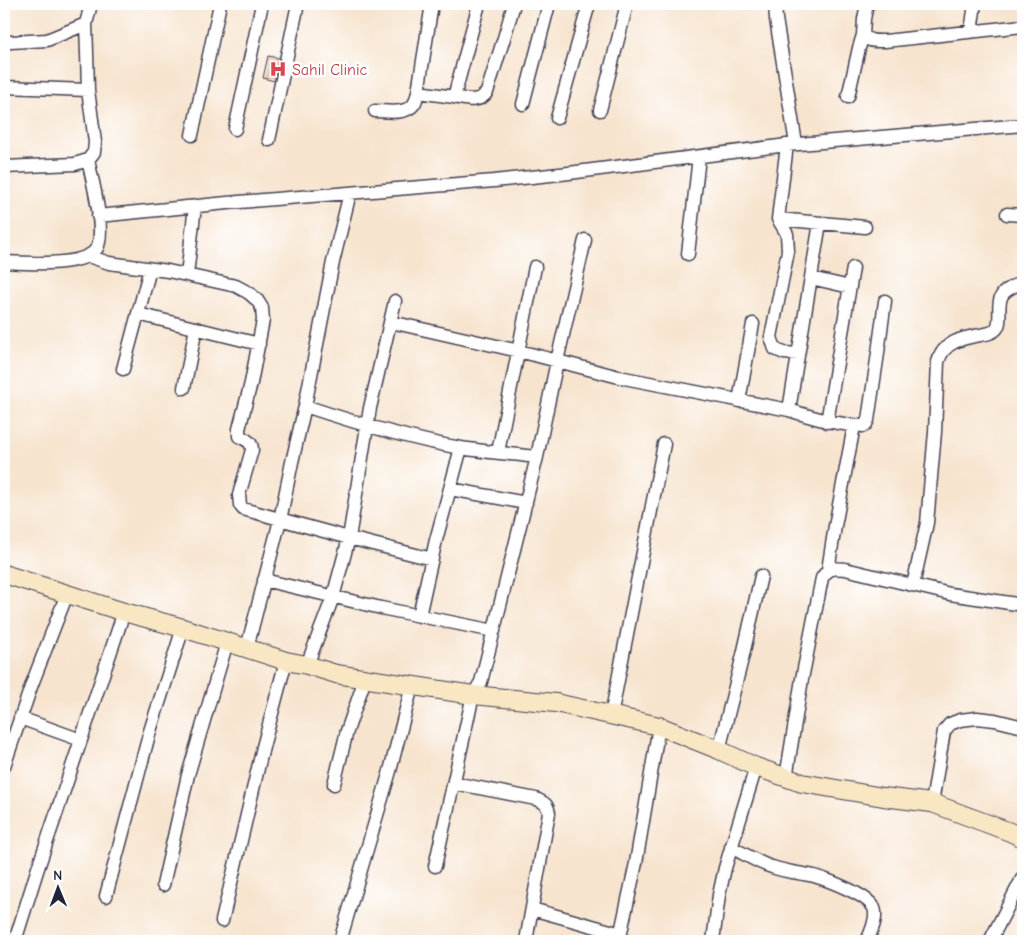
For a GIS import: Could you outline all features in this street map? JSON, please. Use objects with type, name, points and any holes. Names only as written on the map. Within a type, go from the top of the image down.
[{"type":"street","points":[[4,167],[75,164],[88,160],[94,152],[95,142],[88,90],[86,24],[91,4]]},
{"type":"street","points":[[192,135],[220,4]]},
{"type":"street","points":[[235,129],[262,4]]},
{"type":"street","points":[[269,140],[298,4]]},
{"type":"street","points":[[375,111],[397,112],[407,110],[414,104],[418,92],[432,4]]},
{"type":"street","points":[[454,97],[479,4]]},
{"type":"street","points":[[418,92],[475,100],[482,98],[487,92],[514,4]]},
{"type":"street","points":[[523,104],[549,4]]},
{"type":"street","points":[[557,118],[588,4]]},
{"type":"street","points":[[600,110],[627,4]]},
{"type":"street","points":[[775,4],[791,145],[780,190],[778,219],[787,234],[788,251],[771,337],[775,349],[784,353],[798,354]]},
{"type":"street","points":[[848,97],[858,48],[863,36],[867,4]]},
{"type":"street","points":[[972,31],[975,4]]},
{"type":"street","points":[[4,42],[47,40],[86,24]]},
{"type":"street","points":[[863,36],[873,41],[885,41],[1023,26]]},
{"type":"street","points":[[4,87],[88,90]]},
{"type":"street","points":[[98,216],[550,175],[791,145],[1023,125]]},
{"type":"street","points":[[688,254],[699,157]]},
{"type":"street","points":[[4,262],[38,264],[68,262],[88,256],[96,248],[100,238],[100,224],[88,160]]},
{"type":"street","points":[[247,648],[280,520],[305,406],[332,262],[350,193]]},
{"type":"street","points":[[187,275],[195,206]]},
{"type":"street","points":[[1007,214],[1023,215]]},
{"type":"street","points":[[778,219],[865,227]]},
{"type":"street","points":[[789,410],[820,223]]},
{"type":"street","points":[[435,866],[474,695],[481,682],[526,503],[585,240]]},
{"type":"street","points":[[88,256],[109,263],[150,268],[236,286],[248,292],[257,300],[262,308],[263,320],[259,344],[239,429],[239,436],[249,441],[252,445],[239,495],[240,505],[243,509],[432,559]]},
{"type":"street","points":[[498,452],[535,267]]},
{"type":"street","points":[[123,369],[150,268]]},
{"type":"street","points":[[827,422],[853,268]]},
{"type":"street","points":[[811,278],[850,287]]},
{"type":"street","points":[[913,585],[927,523],[940,354],[954,342],[996,330],[1002,294],[1023,282]]},
{"type":"street","points":[[307,665],[333,597],[349,538],[366,426],[396,301]]},
{"type":"street","points":[[391,322],[519,351],[619,377],[789,410],[827,422],[864,426],[868,420],[885,301]]},
{"type":"street","points":[[138,314],[259,344]]},
{"type":"street","points":[[739,401],[753,324]]},
{"type":"street","points":[[184,388],[196,328]]},
{"type":"street","points":[[305,406],[366,426],[462,448],[537,457]]},
{"type":"street","points":[[786,778],[802,679],[822,578],[828,570],[854,426]]},
{"type":"street","points":[[612,716],[664,444]]},
{"type":"street","points":[[418,616],[462,448]]},
{"type":"street","points":[[450,489],[526,503]]},
{"type":"street","points":[[828,570],[835,568],[845,569],[950,594],[1023,605]]},
{"type":"street","points":[[4,574],[124,612],[336,674],[474,695],[556,703],[658,726],[719,750],[756,768],[802,783],[883,797],[932,803],[1023,838]]},
{"type":"street","points":[[719,750],[744,655],[761,576]]},
{"type":"street","points":[[264,580],[418,616],[494,631]]},
{"type":"street","points":[[4,766],[67,594]]},
{"type":"street","points":[[15,941],[124,612]]},
{"type":"street","points":[[106,896],[150,732],[183,628]]},
{"type":"street","points":[[163,884],[188,775],[227,642]]},
{"type":"street","points":[[222,921],[263,747],[286,660]]},
{"type":"street","points":[[334,784],[347,731],[365,679]]},
{"type":"street","points":[[340,941],[390,771],[412,686]]},
{"type":"street","points":[[20,718],[81,740]]},
{"type":"street","points":[[932,803],[944,731],[950,724],[960,720],[977,718],[996,720],[1023,727]]},
{"type":"street","points":[[532,909],[620,938],[636,864],[658,726]]},
{"type":"street","points":[[713,941],[719,895],[725,868],[756,768]]},
{"type":"street","points":[[454,783],[536,799],[548,807],[549,813],[526,941]]},
{"type":"street","points":[[731,847],[774,868],[814,876],[832,882],[870,902],[875,915],[867,941]]},
{"type":"street","points":[[990,941],[1023,877]]},
{"type":"building","points":[[268,56],[283,59],[278,82],[263,78]]},
{"type":"place","name":"Sahil Clinic","points":[[278,69]]}]
